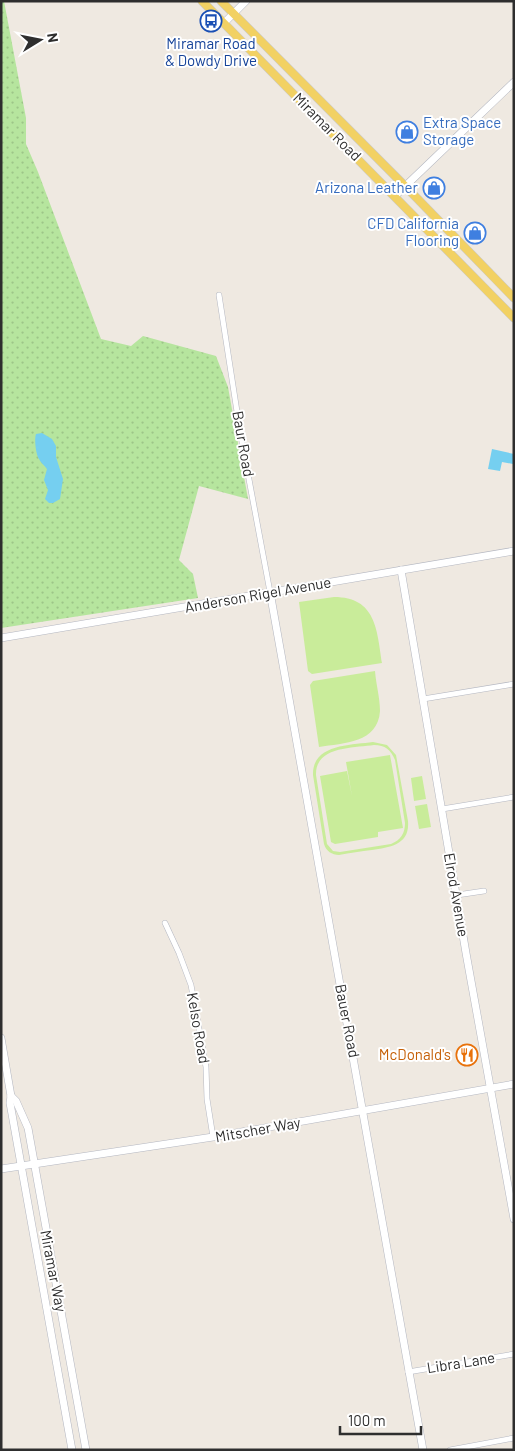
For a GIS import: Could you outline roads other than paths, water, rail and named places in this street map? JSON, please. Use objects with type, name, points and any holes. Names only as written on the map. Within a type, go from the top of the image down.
[{"type":"main road","name":"Miramar Road","points":[[202,1],[514,318]]},
{"type":"main road","name":"Miramar Road","points":[[221,1],[514,298]]},
{"type":"street","points":[[224,23],[246,1]]},
{"type":"street","points":[[395,196],[514,82]]},
{"type":"street","name":"Baur Road","points":[[219,295],[240,431],[270,592]]},
{"type":"street","name":"Anderson Rigel Avenue","points":[[1,638],[514,551]]},
{"type":"street","name":"Elrod Avenue","points":[[401,570],[456,896],[513,1214]]},
{"type":"street","name":"Bauer Road","points":[[270,592],[364,1112],[382,1229],[423,1450]]},
{"type":"street","points":[[423,699],[514,684]]},
{"type":"street","points":[[442,809],[514,797]]},
{"type":"street","points":[[456,896],[484,891]]},
{"type":"street","name":"Kelso Road","points":[[166,923],[190,985],[206,1067],[207,1099],[213,1137]]},
{"type":"street","name":"Miramar Way","points":[[1,1038],[11,1096],[10,1103],[23,1166],[72,1450]]},
{"type":"street","name":"Mitscher Way","points":[[1,1169],[364,1112],[514,1084]]},
{"type":"street","name":"Miramar Way","points":[[11,1096],[16,1101],[28,1128],[86,1450]]},
{"type":"street","name":"Libra Lane","points":[[408,1372],[514,1354]]},
{"type":"street","points":[[450,1450],[514,1438]]},
{"type":"water","points":[[42,433],[52,439],[56,446],[56,457],[63,479],[60,499],[53,503],[49,503],[45,499],[48,490],[44,480],[47,469],[36,451],[36,434]]},
{"type":"water","points":[[492,449],[514,454],[513,464],[502,462],[500,471],[488,469]]},
{"type":"place","name":"Miramar Road & Dowdy Drive","points":[[211,21]]},
{"type":"place","name":"Extra Space Storage","points":[[407,132]]},
{"type":"place","name":"Arizona Leather","points":[[434,188]]},
{"type":"place","name":"CFD California Flooring","points":[[475,233]]},
{"type":"place","name":"McDonald's","points":[[467,1055]]}]
